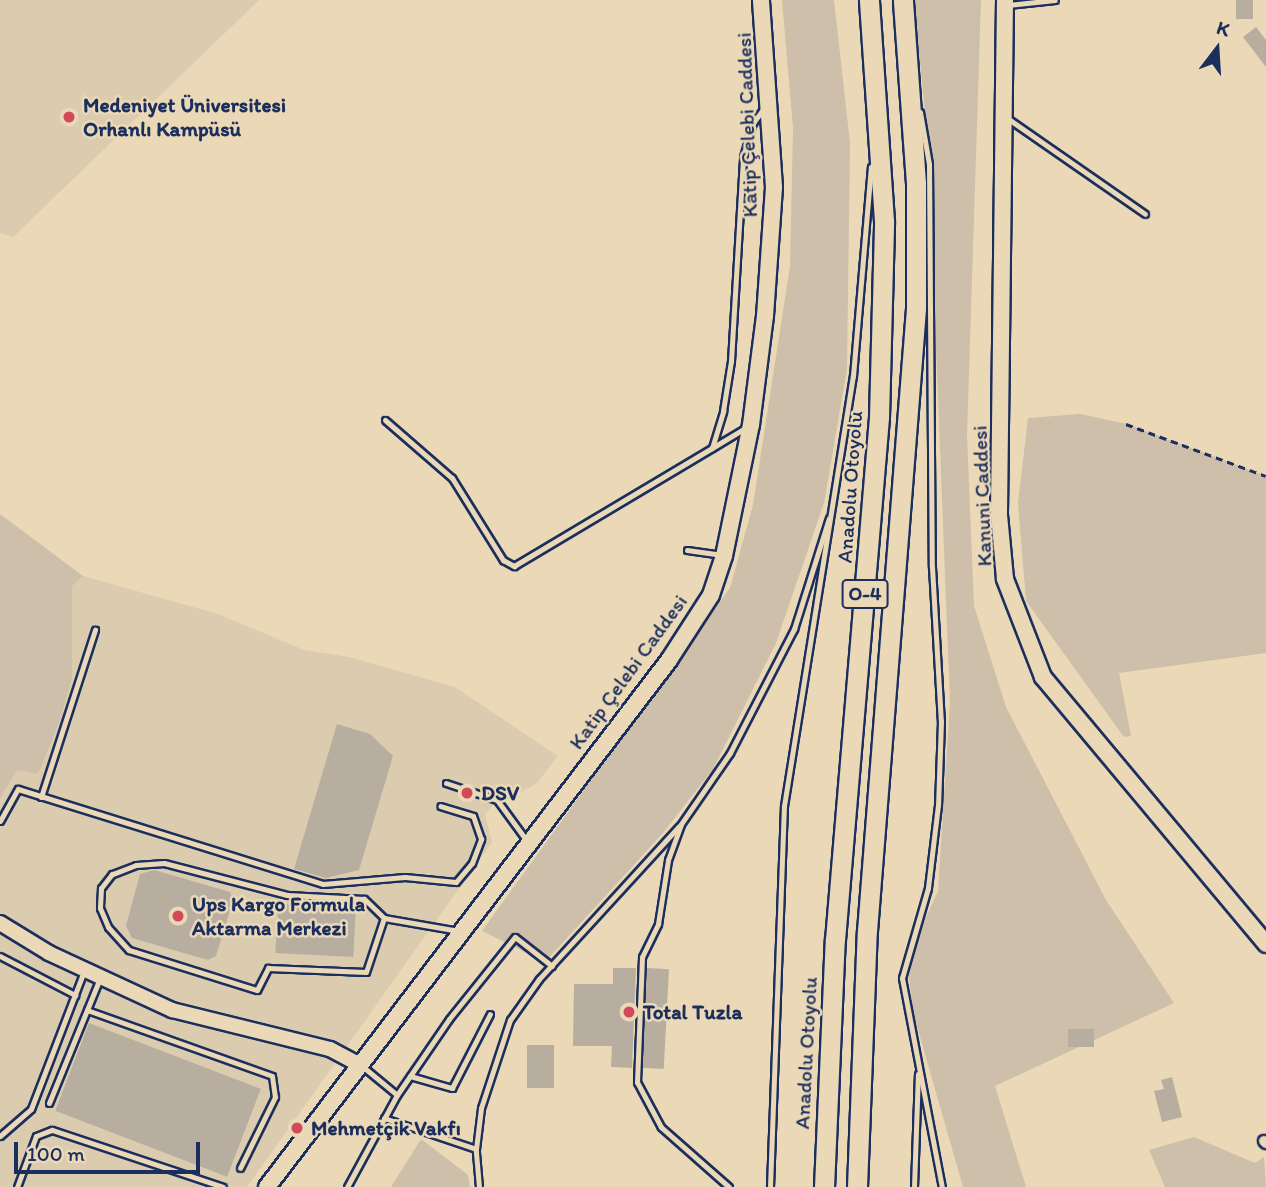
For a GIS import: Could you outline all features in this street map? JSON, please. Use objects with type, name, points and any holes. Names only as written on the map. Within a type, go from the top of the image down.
[{"type":"highway","name":"Anadolu Otoyolu","points":[[824,1187],[835,940],[879,417],[884,221],[877,83],[869,0]]},
{"type":"highway","name":"O-4","points":[[856,1187],[867,931],[916,308],[916,183],[904,8]]},
{"type":"main road","name":"Katip Çelebi Caddesi","points":[[267,1187],[458,931],[668,660],[711,595],[724,556],[751,425],[774,187],[771,97],[761,0]]},
{"type":"main road","name":"Kanuni Caddesi","points":[[1005,3],[999,515],[1005,579],[1043,677],[1266,944]]},
{"type":"street","points":[[0,923],[84,971],[172,1010],[330,1049],[360,1065]]},
{"type":"lane","points":[[1005,3],[1055,0]]},
{"type":"lane","points":[[904,8],[929,164],[932,567],[941,721],[938,805],[928,888],[902,978],[919,1060],[931,1145],[942,1187]]},
{"type":"lane","points":[[770,1187],[785,806],[838,485],[863,279],[877,83]]},
{"type":"lane","points":[[712,448],[723,411],[731,360],[743,157],[753,123],[771,97]]},
{"type":"lane","points":[[1005,116],[1145,214]]},
{"type":"lane","points":[[385,420],[452,478],[503,560],[514,566],[751,425]]},
{"type":"lane","points":[[479,1187],[476,1149],[481,1108],[510,1020],[552,966],[681,824],[730,753],[794,629],[838,485]]},
{"type":"lane","points":[[687,550],[724,556]]},
{"type":"lane","points":[[41,797],[95,630]]},
{"type":"lane","points":[[446,783],[497,800],[527,841]]},
{"type":"lane","points":[[0,821],[18,789],[323,884],[405,877],[456,882],[472,863],[481,839],[473,816],[442,806]]},
{"type":"lane","points":[[681,824],[667,860],[658,924],[642,957],[637,1082],[661,1127],[729,1187]]},
{"type":"lane","points":[[384,918],[366,972],[268,968],[257,990],[130,950],[108,927],[100,908],[101,888],[112,874],[136,865],[164,863],[287,895],[364,899],[384,918],[458,931]]},
{"type":"lane","points":[[346,1187],[397,1095],[449,1019],[515,937],[552,966]]},
{"type":"lane","points":[[0,956],[75,995]]},
{"type":"lane","points":[[0,1136],[31,1109],[84,971]]},
{"type":"lane","points":[[49,1103],[100,978]]},
{"type":"lane","points":[[87,1010],[271,1076],[275,1097],[240,1168]]},
{"type":"lane","points":[[410,1076],[452,1088],[490,1014]]},
{"type":"lane","points":[[914,1187],[919,1060]]},
{"type":"lane","points":[[360,1065],[397,1095]]},
{"type":"lane","points":[[384,1118],[476,1149]]},
{"type":"lane","points":[[17,1187],[36,1136],[52,1130],[223,1187]]},
{"type":"path","points":[[1126,424],[1266,476]]},
{"type":"shaded area","name":"Medeniyet Üniversitesi Orhanlı Kampüsü","points":[[0,0],[259,0],[13,237],[0,233]]},
{"type":"shaded area","points":[[782,0],[834,0],[850,143],[847,369],[824,503],[776,643],[713,769],[663,833],[545,962],[482,931],[730,588],[753,505],[790,266],[793,128]]},
{"type":"shaded area","points":[[914,0],[981,0],[967,435],[974,606],[1006,707],[1106,900],[1174,1003],[995,1086],[1026,1187],[963,1187],[913,1012],[909,977],[915,942],[938,891],[950,702],[928,144]]},
{"type":"shaded area","points":[[1080,414],[1127,424],[1266,476],[1266,653],[1119,673],[1131,736],[1124,737],[1026,601],[1018,503],[1028,418]]},
{"type":"shaded area","points":[[0,514],[83,576],[72,586],[72,677],[60,720],[38,774],[17,770],[0,799]]},
{"type":"shaded area","points":[[83,576],[218,614],[304,650],[349,657],[455,687],[558,756],[537,783],[509,799],[505,792],[485,814],[492,842],[247,1187],[0,1187],[0,799],[72,677],[72,585]]},
{"type":"shaded area","points":[[1194,1137],[1255,1163],[1264,1157],[1266,1187],[1165,1187],[1149,1150]]},
{"type":"shaded area","points":[[421,1139],[468,1175],[470,1187],[391,1187]]},
{"type":"building","points":[[1236,0],[1253,0],[1253,19],[1236,19]]},
{"type":"building","points":[[1256,27],[1266,40],[1266,67],[1243,37]]},
{"type":"building","points":[[337,724],[370,734],[393,756],[359,870],[326,878],[294,869]]},
{"type":"building","points":[[154,870],[230,892],[233,900],[216,956],[208,960],[132,938],[126,926],[140,874]]},
{"type":"building","points":[[278,903],[356,907],[353,957],[275,953]]},
{"type":"building","points":[[613,968],[636,968],[632,1068],[611,1067],[612,1046],[573,1046],[574,984],[613,984]]},
{"type":"building","points":[[647,968],[669,969],[664,1069],[642,1068]]},
{"type":"building","points":[[89,1023],[261,1089],[227,1177],[55,1111]]},
{"type":"building","points":[[1068,1029],[1094,1029],[1094,1047],[1068,1047]]},
{"type":"building","points":[[527,1045],[554,1045],[554,1088],[527,1088]]},
{"type":"building","points":[[1172,1077],[1182,1117],[1162,1122],[1154,1091],[1164,1089],[1161,1080]]},
{"type":"place","name":"Medeniyet Üniversitesi Orhanlı Kampüsü","points":[[69,117]]},
{"type":"place","name":"DSV","points":[[467,793]]},
{"type":"place","name":"Ups Kargo Formula Aktarma Merkezi","points":[[178,916]]},
{"type":"place","name":"Total Tuzla","points":[[629,1012]]},
{"type":"place","name":"Mehmetçik Vakfı","points":[[297,1128]]}]
